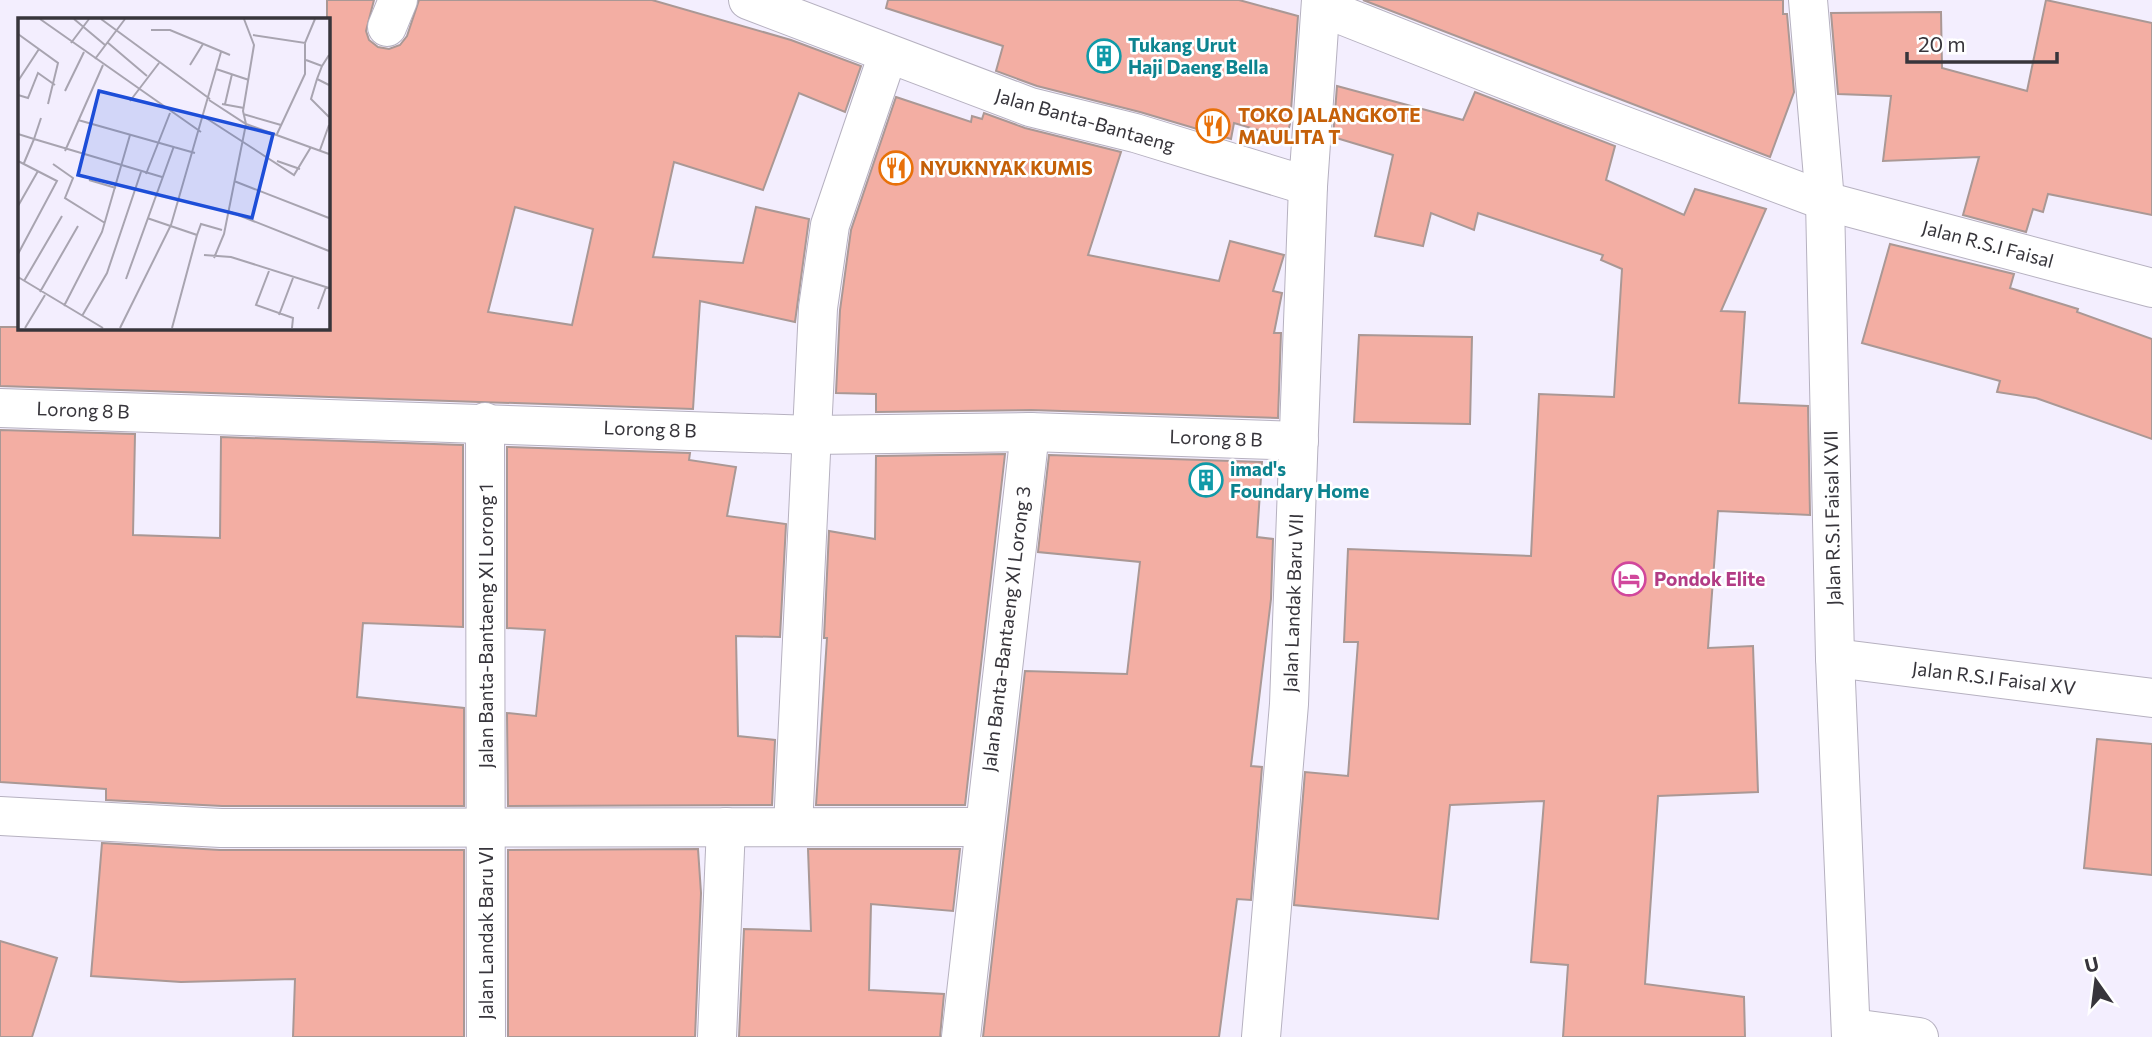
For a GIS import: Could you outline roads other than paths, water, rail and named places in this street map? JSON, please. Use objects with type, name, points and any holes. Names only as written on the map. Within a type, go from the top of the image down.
[{"type":"street","name":"Jalan Banta-Bantaeng","points":[[748,0],[1030,107],[1135,133],[1308,186]]},
{"type":"street","name":"Jalan R.S.I Faisal XVII","points":[[1808,0],[1825,201],[1835,658],[1852,1033]]},
{"type":"street","name":"Jalan R.S.I Faisal","points":[[1321,3],[1569,105],[1825,201],[2152,288]]},
{"type":"street","name":"Jalan Landak Baru VII","points":[[1261,1037],[1289,704],[1308,186],[1321,3]]},
{"type":"street","points":[[793,827],[818,308],[830,225],[888,54]]},
{"type":"street","name":"Lorong 8 B","points":[[0,408],[485,422],[812,435],[1030,432],[1299,440]]},
{"type":"street","name":"Jalan Banta-Bantaeng XI Lorong 1","points":[[485,422],[487,829]]},
{"type":"street","name":"Jalan Banta-Bantaeng XI Lorong 3","points":[[961,1037],[1030,432]]},
{"type":"street","name":"Jalan R.S.I Faisal XV","points":[[1835,658],[2152,698]]},
{"type":"street","points":[[0,816],[221,828],[983,827]]},
{"type":"street","points":[[717,1037],[726,828]]},
{"type":"street","name":"Jalan Landak Baru VI","points":[[486,1037],[487,829]]},
{"type":"street","points":[[1852,1033],[1919,1037]]},
{"type":"place","name":"Tukang Urut Haji Daeng Bella","points":[[1104,56]]},
{"type":"place","name":"TOKO JALANGKOTE MAULITA T","points":[[1213,126]]},
{"type":"place","name":"NYUKNYAK KUMIS","points":[[896,168]]},
{"type":"place","name":"imad's Foundary Home","points":[[1206,480]]},
{"type":"place","name":"Pondok Elite","points":[[1629,579]]}]
